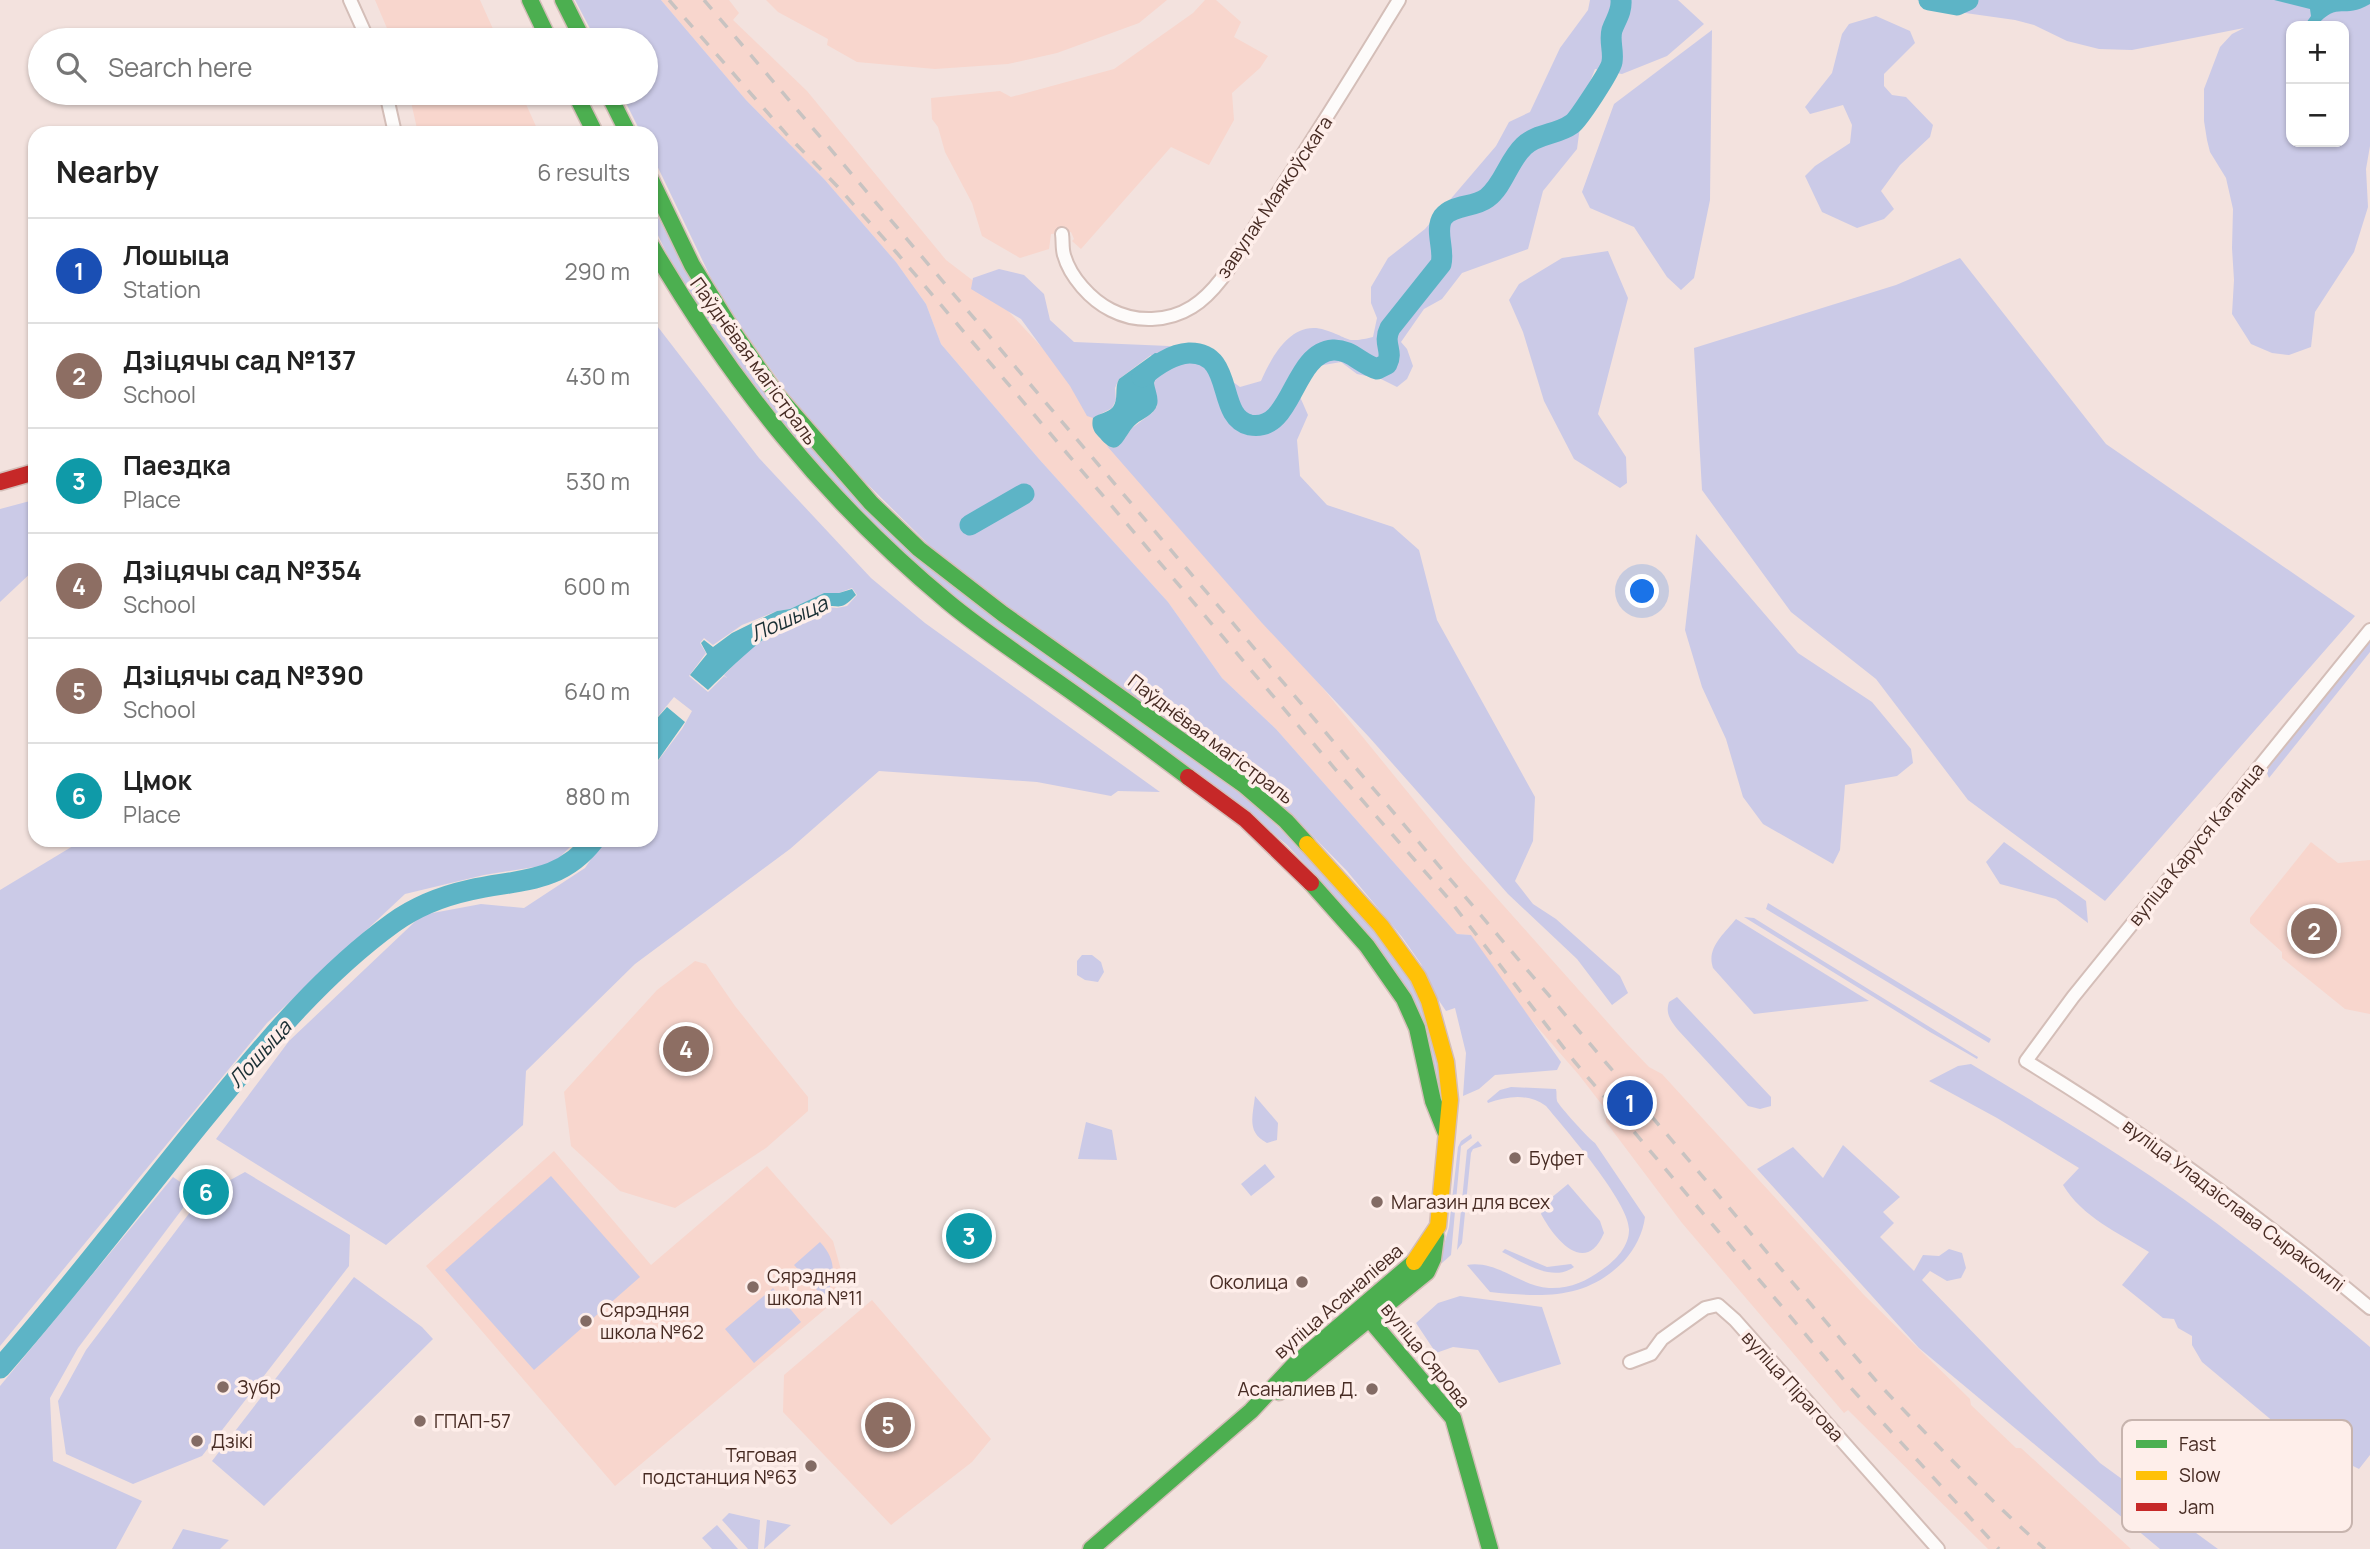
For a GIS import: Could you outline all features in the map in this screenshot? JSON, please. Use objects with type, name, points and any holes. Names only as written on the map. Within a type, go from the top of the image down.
[{"type":"main road","points":[[530,0],[543,28]]},
{"type":"main road","points":[[563,0],[577,28]]},
{"type":"main road","points":[[581,105],[592,126]]},
{"type":"main road","points":[[614,105],[624,126]]},
{"type":"main road","name":"Паўднёвая магістраль","points":[[658,195],[692,265],[734,333],[777,395],[871,503],[919,549],[1003,614],[1244,785],[1286,821],[1381,926],[1418,977],[1429,1000],[1446,1062],[1450,1100],[1445,1131]]},
{"type":"main road","name":"Паўднёвая магістраль","points":[[658,256],[719,356],[769,424],[853,517],[948,603],[1245,819],[1277,846],[1320,891],[1377,958],[1400,992],[1416,1026],[1425,1055],[1433,1099],[1445,1131]]},
{"type":"main road","points":[[0,482],[28,474]]},
{"type":"main road","name":"вуліца Асаналіева","points":[[1091,1549],[1251,1411],[1300,1377],[1366,1314],[1427,1272],[1433,1259],[1438,1226],[1445,1131]]},
{"type":"main road","name":"вуліца Сярова","points":[[1366,1314],[1453,1418],[1490,1549]]},
{"type":"street","points":[[350,0],[363,28]]},
{"type":"street","name":"завулак Маякоўскага","points":[[1062,234],[1063,254],[1072,272],[1088,293],[1105,307],[1125,317],[1143,319],[1168,317],[1193,306],[1218,282],[1262,218],[1399,0]]},
{"type":"street","points":[[389,105],[393,126]]},
{"type":"street","name":"вуліца Каруся Каганца","points":[[2026,1061],[2068,1002],[2370,630]]},
{"type":"street","name":"вуліца Уладзіслава Сыракомлі","points":[[2026,1061],[2197,1172],[2370,1308]]},
{"type":"street","name":"вуліца Пірагова","points":[[1630,1362],[1651,1354],[1662,1339],[1705,1308],[1718,1305],[1735,1320],[1938,1549]]},
{"type":"shaded area","points":[[375,0],[480,0],[493,28],[387,28]]},
{"type":"shaded area","points":[[575,0],[661,0],[746,100],[825,180],[896,262],[926,304],[941,344],[1039,459],[1168,602],[1222,678],[1276,729],[1457,934],[1471,935],[1561,1062],[1557,1070],[1495,1075],[1479,1089],[1463,1096],[1466,1053],[1455,1008],[1446,1011],[1433,992],[1421,964],[1402,937],[1347,871],[1300,823],[1250,779],[1006,607],[938,554],[836,453],[801,412],[721,299],[658,168],[658,126],[638,126],[627,105],[658,105],[658,28],[590,28]]},
{"type":"shaded area","points":[[661,0],[729,0],[739,13],[733,20],[807,91],[946,260],[997,299],[1065,372],[1463,860],[1626,1043],[1649,1067],[1662,1074],[1864,1295],[1970,1399],[1971,1405],[2131,1549],[1988,1549],[1848,1410],[1844,1413],[1682,1223],[1606,1122],[1606,1110],[1512,998],[1471,935],[1457,934],[1276,729],[1222,678],[1168,602],[1039,459],[941,344],[926,304],[896,262],[825,180],[746,100]]},
{"type":"shaded area","points":[[766,0],[1167,0],[1139,23],[1057,53],[1008,64],[935,69],[857,62],[827,45],[828,39],[778,12]]},
{"type":"shaded area","points":[[1205,0],[1216,0],[1241,22],[1234,37],[1268,56],[1260,68],[1232,93],[1234,120],[1209,165],[1171,147],[1081,249],[1072,241],[1074,239],[1071,232],[1051,234],[1049,249],[1020,258],[982,236],[972,203],[945,152],[938,127],[932,119],[931,98],[1000,91],[1011,97],[1114,69],[1193,13]]},
{"type":"shaded area","points":[[1590,0],[1678,0],[1704,24],[1667,56],[1622,74],[1595,69],[1584,97],[1577,149],[1543,191],[1528,249],[1462,273],[1442,299],[1424,309],[1401,342],[1407,349],[1413,366],[1407,379],[1397,387],[1381,379],[1357,374],[1341,362],[1306,368],[1297,390],[1308,415],[1297,440],[1300,476],[1327,505],[1393,527],[1419,550],[1437,620],[1535,797],[1533,841],[1515,881],[1533,904],[1556,919],[1620,976],[1628,993],[1612,1005],[1577,959],[1508,894],[1369,737],[1262,623],[1107,446],[1119,446],[1132,428],[1157,406],[1154,383],[1157,377],[1151,355],[1119,379],[1112,408],[1093,418],[1087,416],[1070,386],[1021,319],[971,289],[973,278],[999,269],[1024,275],[1044,294],[1050,320],[1074,342],[1169,346],[1201,359],[1240,387],[1261,381],[1277,351],[1293,335],[1303,330],[1325,330],[1352,340],[1373,337],[1377,318],[1371,303],[1371,287],[1388,258],[1425,229],[1496,146],[1509,122],[1530,112],[1560,48],[1588,10]]},
{"type":"shaded area","points":[[1917,0],[2370,0],[2370,146],[2366,169],[2368,207],[2354,252],[2315,312],[2311,347],[2289,355],[2272,353],[2251,344],[2232,314],[2233,209],[2226,178],[2210,152],[2207,140],[2204,89],[2220,47],[2232,34],[2244,28],[2132,50],[2099,49],[2067,41],[2034,25],[1944,10]]},
{"type":"shaded area","points":[[1876,16],[1910,31],[1915,43],[1884,74],[1884,86],[1892,95],[1906,97],[1933,125],[1930,137],[1900,165],[1881,191],[1894,209],[1884,219],[1857,228],[1822,212],[1805,176],[1815,166],[1850,143],[1852,125],[1843,105],[1810,114],[1805,107],[1832,73],[1842,34],[1849,24]]},
{"type":"shaded area","points":[[1712,30],[1710,200],[1694,278],[1681,290],[1667,277],[1634,227],[1590,208],[1582,192],[1614,104]]},
{"type":"shaded area","points":[[412,105],[526,105],[536,126],[416,126]]},
{"type":"shaded area","points":[[658,217],[692,281],[905,547],[1009,629],[1249,800],[1305,852],[1394,954],[1412,983],[1427,1020],[1437,1056],[1442,1096],[1437,1096],[1432,1058],[1332,893],[1287,845],[1249,813],[982,620],[900,554],[789,438],[721,345],[658,235]]},
{"type":"shaded area","points":[[1608,251],[1628,298],[1598,414],[1626,457],[1627,483],[1620,488],[1574,459],[1544,401],[1523,332],[1509,300],[1519,284],[1562,258]]},
{"type":"shaded area","points":[[1960,258],[2106,444],[2355,616],[2105,901],[1968,800],[1876,679],[1791,612],[1702,490],[1694,348],[1896,285]]},
{"type":"shaded area","points":[[658,327],[759,458],[871,578],[925,623],[1160,792],[1118,791],[1111,796],[1037,782],[879,771],[790,849],[635,964],[526,1071],[523,1125],[386,1245],[216,1139],[289,1041],[422,915],[481,904],[524,908],[585,868],[599,847],[658,847],[658,761],[692,711],[674,697],[658,716]],"holes":[[[852,588],[857,595],[847,606],[826,607],[785,625],[746,652],[724,675],[727,678],[724,676],[708,692],[689,676],[706,653],[700,643],[704,638],[713,645],[742,625],[777,611],[790,609],[824,593],[839,593]]]},
{"type":"shaded area","points":[[28,502],[28,576],[0,602],[0,509]]},
{"type":"shaded area","points":[[1696,534],[1798,653],[1872,702],[1911,749],[1913,763],[1897,776],[1845,785],[1840,850],[1833,864],[1763,824],[1743,797],[1726,739],[1702,687],[1685,630]]},
{"type":"shaded area","points":[[2370,641],[2370,652],[2269,778],[2269,767]]},
{"type":"shaded area","points":[[2004,842],[2086,901],[2088,923],[2056,899],[2000,884],[1986,862]]},
{"type":"shaded area","points":[[2311,842],[2338,863],[2370,860],[2370,1014],[2345,1009],[2282,958],[2282,952],[2250,923],[2250,918]]},
{"type":"shaded area","points":[[71,847],[570,847],[553,864],[484,875],[405,894],[267,1023],[0,1346],[0,890]]},
{"type":"shaded area","points":[[1768,903],[1991,1039],[1989,1043],[1766,909]]},
{"type":"shaded area","points":[[1744,917],[1754,918],[1978,1057],[1977,1059],[1930,1032]]},
{"type":"shaded area","points":[[1736,919],[1869,1001],[1754,1014],[1713,968],[1711,961],[1717,942]]},
{"type":"shaded area","points":[[1082,955],[1092,955],[1101,962],[1104,972],[1098,982],[1085,980],[1077,975],[1077,961]]},
{"type":"shaded area","points":[[695,961],[706,964],[735,1006],[808,1097],[808,1111],[766,1148],[675,1208],[620,1191],[571,1146],[564,1092],[657,990]]},
{"type":"shaded area","points":[[1677,997],[1771,1097],[1771,1106],[1760,1109],[1748,1106],[1678,1030],[1668,1014],[1669,1002]]},
{"type":"shaded area","points":[[1971,1064],[2152,1177],[2263,1259],[2370,1347],[2370,1455],[2359,1469],[2352,1466],[2352,1420],[2271,1420],[2202,1362],[2192,1345],[2192,1336],[2178,1328],[2174,1319],[2163,1318],[2122,1285],[2149,1252],[2102,1223],[2071,1196],[2063,1185],[2079,1168],[1997,1118],[1929,1081],[1958,1066]]},
{"type":"shaded area","points":[[1511,1087],[1556,1089],[1559,1104],[1595,1143],[1645,1217],[1638,1240],[1624,1261],[1609,1274],[1578,1290],[1545,1295],[1490,1292],[1467,1265],[1488,1266],[1538,1286],[1571,1286],[1608,1265],[1627,1242],[1629,1230],[1619,1202],[1581,1148],[1546,1106],[1525,1097],[1488,1103],[1500,1090]]},
{"type":"shaded area","points":[[1255,1096],[1278,1123],[1277,1140],[1267,1143],[1260,1139],[1253,1129]]},
{"type":"shaded area","points":[[1086,1122],[1112,1130],[1117,1160],[1078,1159]]},
{"type":"shaded area","points":[[1471,1134],[1472,1138],[1461,1146],[1451,1255],[1439,1263],[1449,1227],[1458,1147],[1461,1141]]},
{"type":"shaded area","points":[[1478,1141],[1482,1146],[1473,1149],[1471,1153],[1462,1243],[1457,1250],[1467,1150]]},
{"type":"shaded area","points":[[1843,1145],[1900,1197],[1883,1212],[1894,1223],[1880,1237],[1914,1271],[1923,1255],[1939,1256],[1949,1249],[1962,1253],[1966,1268],[1961,1278],[1947,1281],[1930,1271],[1922,1280],[2100,1463],[2122,1479],[2122,1517],[1919,1348],[1757,1169],[1793,1147],[1823,1178]]},
{"type":"shaded area","name":"Сярэдняя школа №62","points":[[554,1151],[651,1265],[767,1166],[833,1241],[841,1270],[830,1305],[615,1486],[426,1266]]},
{"type":"shaded area","points":[[1265,1164],[1275,1177],[1251,1196],[1241,1184]]},
{"type":"shaded area","points":[[245,1172],[350,1235],[349,1266],[202,1456],[133,1484],[66,1454],[58,1401],[86,1350],[203,1195]]},
{"type":"shaded area","points":[[551,1176],[640,1277],[534,1370],[445,1270]]},
{"type":"shaded area","points":[[173,1177],[195,1192],[78,1348],[50,1398],[53,1461],[142,1501],[116,1549],[0,1549],[0,1386]]},
{"type":"shaded area","points":[[1568,1184],[1600,1221],[1604,1233],[1596,1246],[1588,1252],[1579,1253],[1570,1249],[1554,1233],[1541,1214],[1545,1203]]},
{"type":"shaded area","points":[[820,1242],[830,1257],[833,1270],[826,1300],[794,1265]]},
{"type":"shaded area","points":[[1505,1249],[1547,1267],[1571,1264],[1574,1267],[1556,1273],[1547,1272],[1502,1252]]},
{"type":"shaded area","points":[[354,1277],[422,1327],[433,1339],[264,1506],[212,1461]]},
{"type":"shaded area","points":[[773,1288],[801,1322],[754,1363],[725,1329]]},
{"type":"shaded area","points":[[1460,1296],[1542,1307],[1561,1364],[1499,1383],[1478,1350],[1453,1347],[1436,1353],[1416,1323],[1438,1303]]},
{"type":"shaded area","points":[[872,1300],[991,1439],[972,1462],[891,1525],[783,1412],[784,1375]]},
{"type":"shaded area","points":[[729,1513],[760,1520],[758,1549],[748,1549],[722,1520]]},
{"type":"shaded area","points":[[767,1520],[791,1525],[764,1549]]},
{"type":"shaded area","points":[[717,1525],[738,1549],[712,1549],[702,1538]]},
{"type":"shaded area","points":[[183,1529],[229,1540],[220,1549],[172,1549]]},
{"type":"shaded area","points":[[2140,1532],[2195,1532],[2218,1549],[2160,1549]]},
{"type":"water","points":[[2274,0],[2370,0],[2370,4],[2361,8],[2336,12],[2321,21],[2308,21],[2311,16],[2310,9]]},
{"type":"water","points":[[1155,353],[1162,354],[1165,363],[1154,383],[1158,400],[1156,408],[1136,424],[1121,444],[1117,447],[1107,445],[1095,431],[1093,418],[1113,407],[1119,379]]},
{"type":"water","points":[[852,589],[856,595],[846,604],[828,606],[792,621],[763,640],[708,690],[690,675],[707,654],[701,643],[704,640],[713,647],[732,633],[777,611],[790,609],[824,593],[839,593]]},
{"type":"water","points":[[667,707],[685,722],[658,760],[658,717]]},
{"type":"waterway","name":"Лошыца","points":[[1142,377],[1170,358],[1189,353],[1204,355],[1220,373],[1232,410],[1239,420],[1250,425],[1264,424],[1275,417],[1309,364],[1319,354],[1339,350],[1377,369],[1387,364],[1390,328],[1441,264],[1439,228],[1443,217],[1452,210],[1487,198],[1524,146],[1535,139],[1566,128],[1575,121],[1612,62],[1611,34],[1620,12],[1621,0]]},
{"type":"waterway","name":"Лошыца","points":[[1929,0],[1957,5],[1968,0]]},
{"type":"waterway","name":"Лошыца","points":[[970,525],[1024,494]]},
{"type":"waterway","name":"Лошыца","points":[[0,1368],[255,1056],[320,985],[344,963],[393,923],[420,907],[460,892],[522,881],[553,872],[567,865],[588,847]]},
{"type":"railway","points":[[669,0],[788,136],[896,252],[1448,898],[1574,1061],[1850,1387],[1999,1549]]},
{"type":"railway","points":[[704,0],[1877,1382],[1980,1489],[2045,1549]]},
{"type":"traffic: fast","points":[[530,0],[543,28]]},
{"type":"traffic: fast","points":[[563,0],[577,28]]},
{"type":"traffic: fast","points":[[581,105],[592,126]]},
{"type":"traffic: fast","points":[[614,105],[624,126]]},
{"type":"traffic: fast","points":[[658,195],[692,265],[734,333],[777,395],[871,503],[919,549],[1003,614],[1244,785],[1286,821],[1307,844]]},
{"type":"traffic: fast","points":[[658,256],[714,344],[783,437],[861,522],[903,563],[959,611],[1188,777]]},
{"type":"traffic: fast","points":[[1311,883],[1367,946],[1404,999],[1417,1028],[1433,1101],[1445,1131]]},
{"type":"traffic: fast","points":[[1279,1392],[1427,1272],[1433,1259],[1436,1236]]},
{"type":"traffic: fast","points":[[1091,1549],[1251,1411],[1295,1364],[1414,1262]]},
{"type":"traffic: fast","points":[[1361,1309],[1453,1418],[1490,1549]]},
{"type":"traffic: slow","points":[[1307,844],[1381,926],[1418,977],[1429,1001],[1446,1062],[1450,1100],[1438,1226],[1414,1262]]},
{"type":"traffic: jam","points":[[0,482],[28,474]]},
{"type":"traffic: jam","points":[[1188,777],[1245,819],[1311,883]]},
{"type":"place","name":"Дзіцячы сад №137","points":[[2314,931]]},
{"type":"place","name":"Дзіцячы сад №354","points":[[686,1049]]},
{"type":"place","name":"Лошыца","points":[[1630,1103]]},
{"type":"place","name":"Буфет","points":[[1515,1158]]},
{"type":"place","name":"Цмок","points":[[206,1192]]},
{"type":"place","name":"Магазин для всех","points":[[1377,1202]]},
{"type":"place","name":"Паездка","points":[[969,1236]]},
{"type":"place","name":"Околица","points":[[1302,1282]]},
{"type":"place","name":"Сярэдняя школа №11","points":[[753,1287]]},
{"type":"place","name":"Сярэдняя школа №62","points":[[586,1321]]},
{"type":"place","name":"Зубр","points":[[223,1387]]},
{"type":"place","name":"Асаналиев Д.","points":[[1372,1389]]},
{"type":"place","name":"ГПАП-57","points":[[420,1421]]},
{"type":"place","name":"Дзіцячы сад №390","points":[[888,1425]]},
{"type":"place","name":"Дзікі","points":[[197,1441]]},
{"type":"place","name":"Тяговая подстанция №63","points":[[811,1466]]}]
